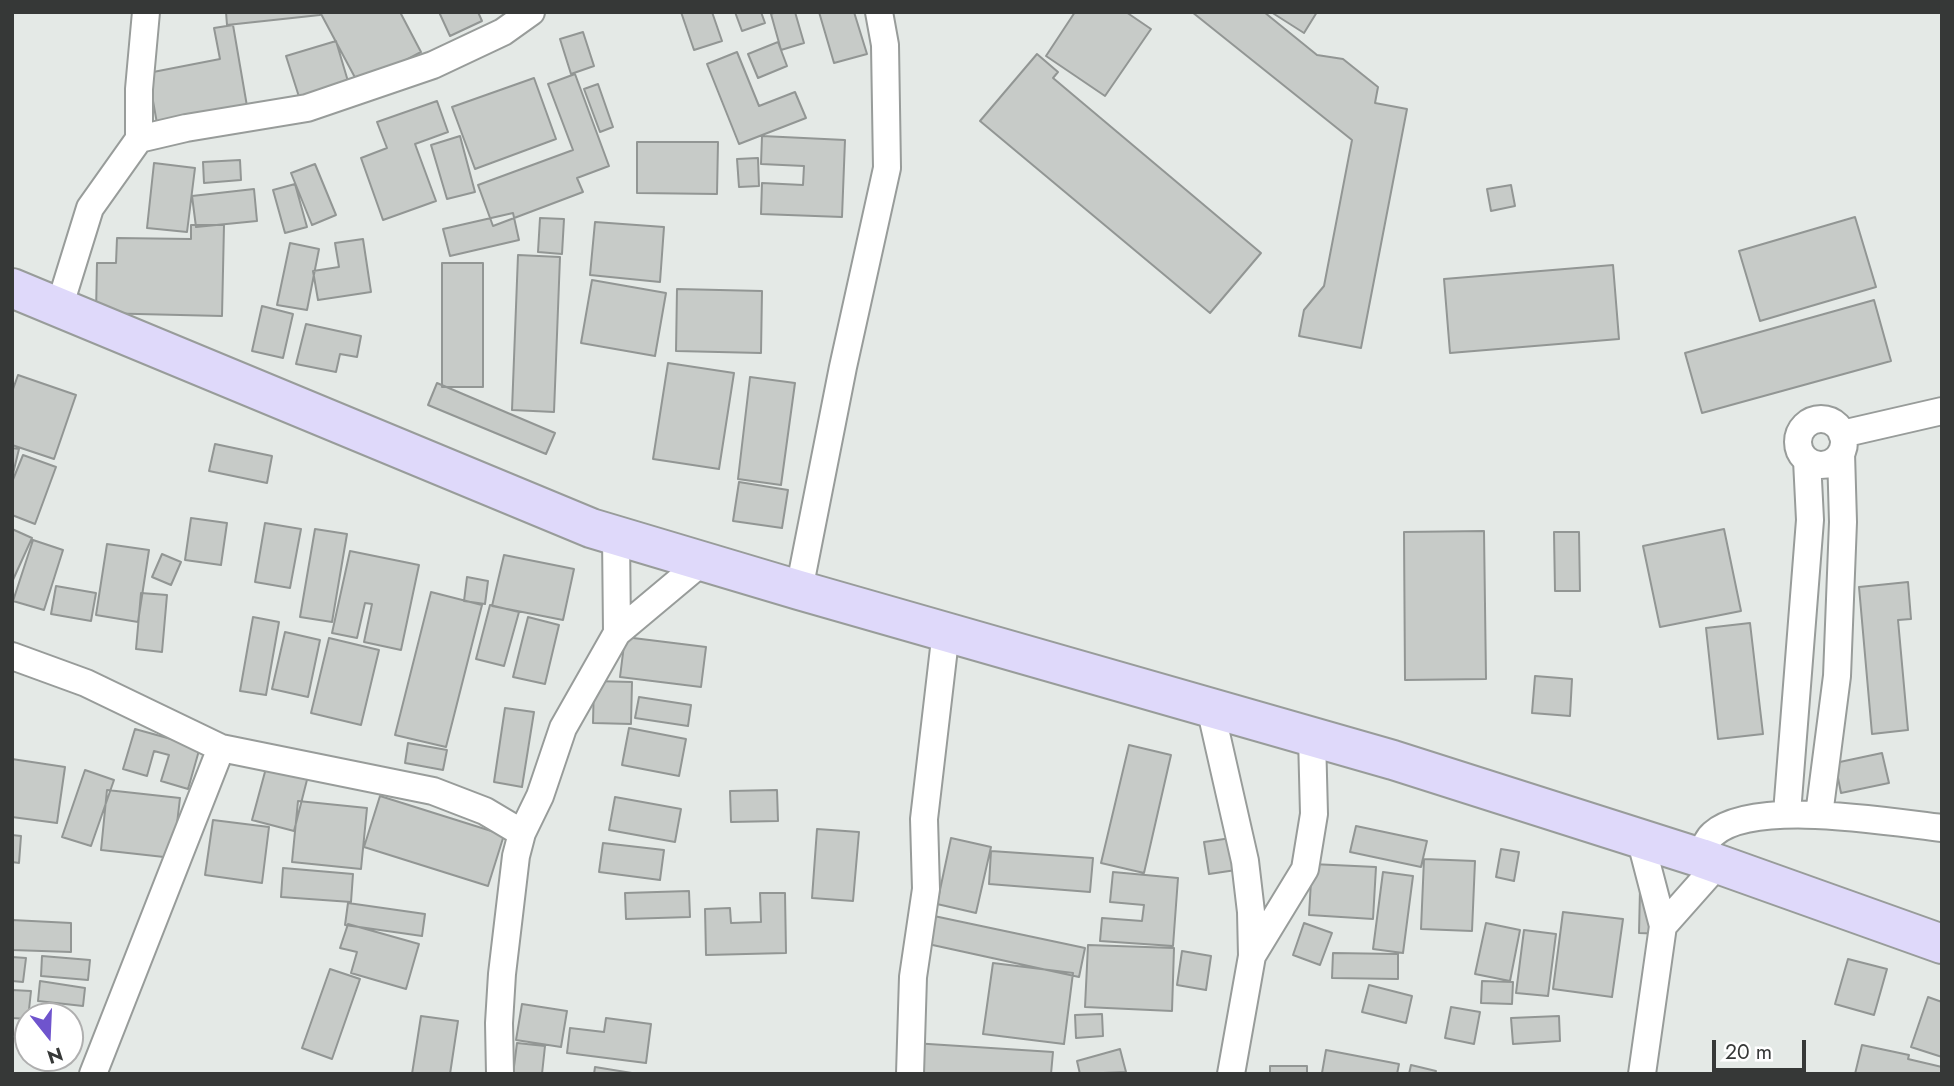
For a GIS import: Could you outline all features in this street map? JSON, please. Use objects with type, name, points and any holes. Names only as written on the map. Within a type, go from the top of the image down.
[{"type":"main road","points":[[12,288],[591,528],[1393,760],[1710,861],[1942,944]]},
{"type":"street","points":[[59,308],[90,208],[139,139],[139,89],[146,12]]},
{"type":"street","points":[[139,139],[186,128],[307,108],[433,65],[503,32],[531,12]]},
{"type":"street","points":[[799,590],[843,367],[887,168],[885,45],[879,12]]},
{"type":"street","points":[[1819,815],[1837,677],[1843,522],[1842,444],[1837,426],[1820,419],[1804,427],[1798,444],[1807,460],[1815,465],[1825,465],[1834,461],[1842,444],[1942,411]]},
{"type":"street","points":[[1787,813],[1810,520],[1807,460]]},
{"type":"street","points":[[616,535],[617,633]]},
{"type":"street","points":[[500,1074],[502,974],[516,856],[522,833],[540,796],[563,728],[617,633],[703,561]]},
{"type":"street","points":[[910,1074],[913,977],[926,889],[924,819],[946,631]]},
{"type":"street","points":[[12,656],[86,684],[221,748],[433,791],[485,811],[522,833]]},
{"type":"street","points":[[1210,707],[1245,861],[1252,956],[1231,1074]]},
{"type":"street","points":[[1252,956],[1305,869],[1314,814],[1312,737]]},
{"type":"street","points":[[93,1074],[221,748]]},
{"type":"street","points":[[1663,926],[1710,861],[1703,849],[1713,834],[1740,821],[1787,813],[1942,828]]},
{"type":"street","points":[[1640,838],[1663,926],[1642,1074]]},
{"type":"building","points":[[226,12],[320,12],[320,15],[227,25]]},
{"type":"building","points":[[320,12],[400,12],[421,52],[359,85]]},
{"type":"building","points":[[439,12],[478,12],[482,21],[450,36]]},
{"type":"building","points":[[681,12],[712,12],[722,41],[694,50]]},
{"type":"building","points":[[735,12],[761,12],[765,23],[742,31]]},
{"type":"building","points":[[795,12],[804,43],[781,50],[771,14]]},
{"type":"building","points":[[819,12],[854,12],[867,54],[834,63]]},
{"type":"building","points":[[1075,12],[1126,12],[1151,29],[1105,96],[1046,56]]},
{"type":"building","points":[[1192,12],[1264,12],[1317,55],[1343,59],[1378,87],[1375,103],[1407,109],[1361,348],[1299,336],[1304,310],[1324,286],[1352,140]]},
{"type":"building","points":[[1271,12],[1317,12],[1304,33]]},
{"type":"building","points":[[233,25],[248,112],[158,129],[148,73],[220,59],[214,28]]},
{"type":"building","points":[[583,32],[594,66],[571,74],[560,39]]},
{"type":"building","points":[[336,41],[350,88],[301,103],[286,56]]},
{"type":"building","points":[[778,42],[787,66],[758,78],[748,54]]},
{"type":"building","points":[[737,52],[759,106],[795,92],[806,118],[739,144],[707,64]]},
{"type":"building","points":[[1037,54],[1058,72],[1053,78],[1261,253],[1210,313],[980,121]]},
{"type":"building","points":[[575,74],[609,166],[577,178],[583,192],[493,226],[478,185],[573,150],[548,84]]},
{"type":"building","points":[[534,78],[556,139],[475,169],[452,107]]},
{"type":"building","points":[[598,84],[613,127],[600,132],[584,89]]},
{"type":"building","points":[[437,101],[448,132],[415,144],[436,201],[383,220],[361,158],[387,148],[377,122]]},
{"type":"building","points":[[460,136],[475,192],[447,199],[431,145]]},
{"type":"building","points":[[762,136],[845,140],[842,217],[761,214],[762,183],[803,185],[804,166],[761,164]]},
{"type":"building","points":[[637,142],[718,142],[717,194],[637,193]]},
{"type":"building","points":[[758,158],[759,186],[739,187],[737,159]]},
{"type":"building","points":[[240,160],[241,180],[204,183],[203,162]]},
{"type":"building","points":[[154,163],[195,168],[187,232],[147,228]]},
{"type":"building","points":[[315,164],[336,215],[312,225],[291,173]]},
{"type":"building","points":[[295,184],[307,227],[285,233],[273,190]]},
{"type":"building","points":[[1511,185],[1515,206],[1491,211],[1487,189]]},
{"type":"building","points":[[254,189],[257,221],[196,227],[192,196]]},
{"type":"building","points":[[513,213],[519,240],[450,256],[443,229]]},
{"type":"building","points":[[1855,217],[1876,287],[1760,321],[1739,251]]},
{"type":"building","points":[[540,218],[564,219],[562,254],[538,252]]},
{"type":"building","points":[[595,222],[664,227],[660,282],[590,275]]},
{"type":"building","points":[[191,225],[224,225],[222,316],[96,313],[97,263],[116,263],[117,238],[191,239]]},
{"type":"building","points":[[363,239],[371,292],[318,300],[313,271],[339,267],[335,243]]},
{"type":"building","points":[[290,243],[319,249],[307,310],[277,305]]},
{"type":"building","points":[[518,255],[560,257],[554,412],[512,410]]},
{"type":"building","points":[[442,263],[483,263],[483,387],[442,387]]},
{"type":"building","points":[[1613,265],[1619,339],[1450,353],[1444,279]]},
{"type":"building","points":[[592,280],[666,293],[655,356],[581,343]]},
{"type":"building","points":[[677,289],[762,291],[761,353],[676,351]]},
{"type":"building","points":[[1874,300],[1891,361],[1702,413],[1685,353]]},
{"type":"building","points":[[262,306],[293,314],[283,358],[252,351]]},
{"type":"building","points":[[306,324],[361,336],[357,357],[340,354],[336,372],[296,364]]},
{"type":"building","points":[[668,363],[734,373],[719,469],[653,459]]},
{"type":"building","points":[[18,375],[76,395],[54,459],[12,445],[12,392]]},
{"type":"building","points":[[750,377],[795,383],[781,485],[738,479]]},
{"type":"building","points":[[437,383],[555,433],[546,454],[428,405]]},
{"type":"building","points":[[215,444],[272,456],[267,483],[209,471]]},
{"type":"building","points":[[12,448],[19,449],[12,478]]},
{"type":"building","points":[[23,455],[56,467],[35,524],[12,515],[12,482]]},
{"type":"building","points":[[739,482],[788,490],[782,528],[733,521]]},
{"type":"building","points":[[191,518],[227,523],[221,565],[185,560]]},
{"type":"building","points":[[265,523],[301,529],[290,588],[255,582]]},
{"type":"building","points":[[12,529],[32,538],[12,582]]},
{"type":"building","points":[[315,529],[347,534],[332,622],[300,617]]},
{"type":"building","points":[[1724,529],[1741,611],[1660,627],[1643,546]]},
{"type":"building","points":[[1484,531],[1486,679],[1405,680],[1404,532]]},
{"type":"building","points":[[1554,532],[1579,532],[1580,591],[1555,591]]},
{"type":"building","points":[[33,540],[63,550],[44,610],[13,601]]},
{"type":"building","points":[[107,544],[149,550],[138,622],[96,615]]},
{"type":"building","points":[[350,551],[419,565],[401,650],[364,642],[372,604],[365,603],[357,638],[332,633]]},
{"type":"building","points":[[162,554],[181,562],[171,585],[152,577]]},
{"type":"building","points":[[504,555],[574,569],[563,620],[492,606]]},
{"type":"building","points":[[467,577],[488,581],[485,604],[464,601]]},
{"type":"building","points":[[1908,582],[1911,619],[1898,620],[1908,730],[1872,734],[1859,587]]},
{"type":"building","points":[[56,586],[96,593],[91,621],[51,614]]},
{"type":"building","points":[[431,592],[482,605],[446,747],[395,735]]},
{"type":"building","points":[[141,593],[167,595],[162,652],[136,649]]},
{"type":"building","points":[[490,605],[519,612],[504,666],[476,659]]},
{"type":"building","points":[[253,617],[279,622],[266,695],[240,691]]},
{"type":"building","points":[[528,617],[559,625],[545,684],[513,677]]},
{"type":"building","points":[[1750,623],[1763,734],[1718,739],[1706,628]]},
{"type":"building","points":[[285,632],[320,640],[308,697],[272,689]]},
{"type":"building","points":[[625,637],[706,647],[701,687],[620,677]]},
{"type":"building","points":[[329,638],[379,650],[361,725],[311,713]]},
{"type":"building","points":[[1535,676],[1572,679],[1570,716],[1532,713]]},
{"type":"building","points":[[594,681],[632,682],[631,724],[593,723]]},
{"type":"building","points":[[639,697],[691,705],[688,726],[635,718]]},
{"type":"building","points":[[505,708],[534,712],[522,787],[494,782]]},
{"type":"building","points":[[629,728],[686,739],[679,776],[622,765]]},
{"type":"building","points":[[135,729],[200,747],[188,789],[161,781],[169,755],[154,751],[147,776],[123,769]]},
{"type":"building","points":[[408,743],[447,750],[443,770],[405,763]]},
{"type":"building","points":[[1129,745],[1171,755],[1144,873],[1101,863]]},
{"type":"building","points":[[1882,753],[1889,783],[1841,793],[1835,763]]},
{"type":"building","points":[[269,757],[310,768],[294,831],[252,820]]},
{"type":"building","points":[[12,759],[65,767],[57,823],[12,817]]},
{"type":"building","points":[[85,770],[114,780],[91,846],[62,837]]},
{"type":"building","points":[[107,790],[180,798],[173,858],[101,850]]},
{"type":"building","points":[[777,790],[778,821],[731,822],[730,791]]},
{"type":"building","points":[[380,796],[504,835],[488,886],[364,847]]},
{"type":"building","points":[[615,797],[681,809],[675,842],[609,830]]},
{"type":"building","points":[[298,801],[367,808],[361,869],[292,862]]},
{"type":"building","points":[[213,820],[269,827],[262,883],[205,875]]},
{"type":"building","points":[[1356,826],[1427,841],[1421,867],[1350,852]]},
{"type":"building","points":[[817,829],[859,832],[853,901],[812,898]]},
{"type":"building","points":[[12,835],[21,836],[19,863],[12,862]]},
{"type":"building","points":[[951,838],[991,847],[976,913],[937,904]]},
{"type":"building","points":[[1231,838],[1236,870],[1209,874],[1204,842]]},
{"type":"building","points":[[603,843],[664,850],[660,880],[599,872]]},
{"type":"building","points":[[1501,849],[1519,852],[1514,881],[1496,877]]},
{"type":"building","points":[[991,851],[1093,858],[1090,892],[989,884]]},
{"type":"building","points":[[1424,859],[1475,861],[1472,931],[1421,929]]},
{"type":"building","points":[[1312,864],[1376,867],[1373,919],[1309,915]]},
{"type":"building","points":[[283,868],[353,874],[351,902],[281,897]]},
{"type":"building","points":[[1113,872],[1178,878],[1173,946],[1100,941],[1102,918],[1142,921],[1144,905],[1110,902]]},
{"type":"building","points":[[1383,872],[1413,876],[1403,953],[1373,949]]},
{"type":"building","points":[[1640,889],[1664,934],[1639,933]]},
{"type":"building","points":[[689,891],[690,917],[626,919],[625,893]]},
{"type":"building","points":[[760,893],[785,893],[786,953],[706,955],[705,909],[730,908],[731,923],[761,922]]},
{"type":"building","points":[[348,903],[425,914],[422,936],[345,925]]},
{"type":"building","points":[[1563,912],[1623,919],[1612,997],[1553,989]]},
{"type":"building","points":[[934,916],[1085,948],[1079,977],[928,944]]},
{"type":"building","points":[[12,920],[71,923],[71,952],[12,950]]},
{"type":"building","points":[[1304,923],[1332,933],[1320,965],[1293,955]]},
{"type":"building","points":[[1486,923],[1520,930],[1510,981],[1475,974]]},
{"type":"building","points":[[348,924],[419,944],[406,989],[351,973],[357,952],[340,948]]},
{"type":"building","points":[[1524,930],[1556,934],[1548,996],[1516,993]]},
{"type":"building","points":[[1088,945],[1174,948],[1172,1011],[1085,1007]]},
{"type":"building","points":[[1182,951],[1211,956],[1206,990],[1177,985]]},
{"type":"building","points":[[1333,953],[1398,954],[1398,979],[1332,978]]},
{"type":"building","points":[[42,956],[90,960],[88,980],[41,976]]},
{"type":"building","points":[[12,957],[26,958],[23,982],[12,981]]},
{"type":"building","points":[[1848,959],[1887,969],[1874,1015],[1835,1004]]},
{"type":"building","points":[[993,963],[1073,973],[1064,1044],[983,1034]]},
{"type":"building","points":[[330,969],[360,979],[332,1059],[302,1048]]},
{"type":"building","points":[[40,981],[85,988],[83,1002],[38,1001]]},
{"type":"building","points":[[1482,981],[1513,982],[1512,1004],[1481,1003]]},
{"type":"building","points":[[1369,985],[1412,996],[1406,1023],[1362,1012]]},
{"type":"building","points":[[12,990],[31,991],[30,1002],[14,1002],[12,1018]]},
{"type":"building","points":[[1928,997],[1942,1002],[1942,1057],[1911,1047]]},
{"type":"building","points":[[522,1004],[567,1011],[561,1047],[516,1040]]},
{"type":"building","points":[[1451,1007],[1480,1012],[1474,1044],[1445,1038]]},
{"type":"building","points":[[1102,1014],[1103,1036],[1076,1038],[1075,1015]]},
{"type":"building","points":[[421,1016],[458,1021],[450,1074],[412,1074]]},
{"type":"building","points":[[1559,1016],[1560,1041],[1513,1044],[1511,1018]]},
{"type":"building","points":[[606,1018],[651,1024],[646,1063],[567,1053],[570,1028],[604,1032]]},
{"type":"building","points":[[517,1043],[545,1046],[542,1074],[513,1074]]},
{"type":"building","points":[[913,1043],[1053,1052],[1051,1074],[910,1074]]},
{"type":"building","points":[[1862,1045],[1909,1055],[1908,1059],[1942,1067],[1942,1074],[1855,1074]]},
{"type":"building","points":[[1120,1049],[1126,1072],[1080,1074],[1077,1061]]},
{"type":"building","points":[[1326,1050],[1399,1064],[1397,1074],[1322,1073]]},
{"type":"building","points":[[1411,1065],[1436,1071],[1435,1074],[1409,1074]]},
{"type":"building","points":[[1270,1066],[1307,1066],[1307,1074],[1270,1074]]},
{"type":"building","points":[[595,1067],[638,1074],[594,1074]]}]
